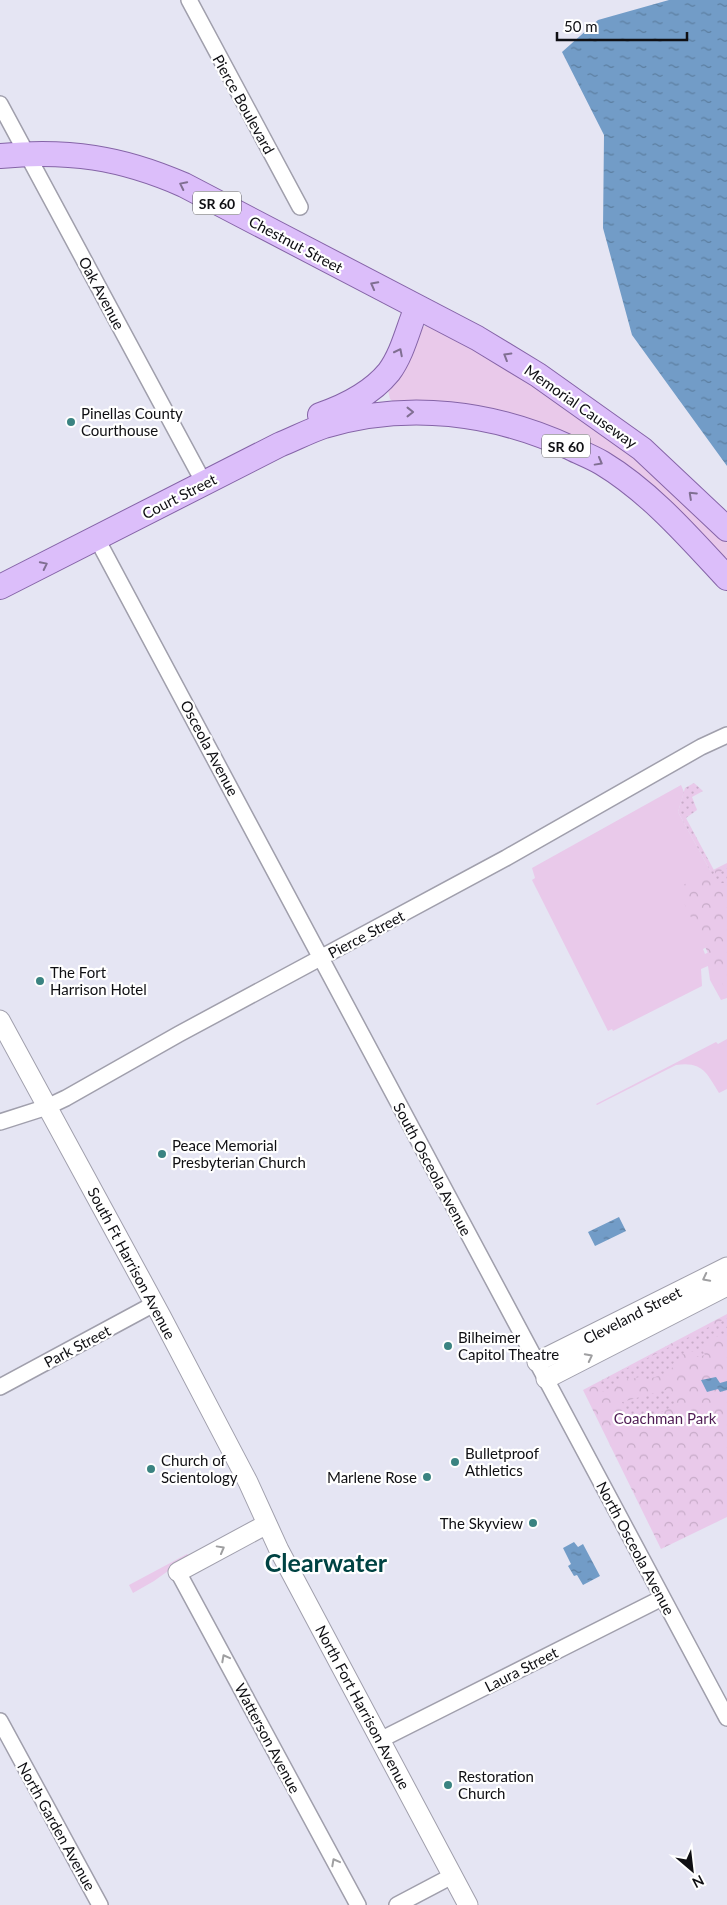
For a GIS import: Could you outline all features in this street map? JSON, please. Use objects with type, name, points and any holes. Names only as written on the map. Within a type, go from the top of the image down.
[{"type":"main road","name":"Chestnut Street","points":[[0,156],[52,154],[97,157],[156,172],[417,307]]},
{"type":"main road","points":[[204,483],[232,455],[273,434],[342,407],[370,391],[389,371],[403,344],[417,307]]},
{"type":"main road","name":"Memorial Causeway","points":[[417,307],[477,338],[538,375],[642,449],[727,529]]},
{"type":"main road","name":"Court Street","points":[[0,587],[279,445],[324,426],[399,412],[436,412],[475,416],[511,424],[553,440],[602,463],[650,499],[727,578]]},
{"type":"street","name":"Pierce Boulevard","points":[[189,0],[300,207]]},
{"type":"street","name":"Oak Avenue","points":[[0,104],[204,483]]},
{"type":"street","name":"Osceola Avenue","points":[[97,539],[321,958]]},
{"type":"street","name":"Pierce Street","points":[[0,1122],[47,1107],[66,1098],[179,1034],[506,858],[701,747],[727,735]]},
{"type":"street","name":"South Osceola Avenue","points":[[321,958],[541,1370]]},
{"type":"street","name":"South Ft Harrison Avenue","points":[[0,1020],[154,1304],[248,1482],[263,1516]]},
{"type":"street","name":"Cleveland Street","points":[[541,1370],[727,1267]]},
{"type":"street","name":"Cleveland Street","points":[[541,1370],[727,1286]]},
{"type":"street","name":"Park Street","points":[[0,1387],[154,1304]]},
{"type":"street","name":"North Osceola Avenue","points":[[541,1370],[727,1718]]},
{"type":"street","points":[[178,1572],[263,1516]]},
{"type":"street","name":"North Fort Harrison Avenue","points":[[263,1516],[279,1550],[468,1905]]},
{"type":"street","name":"Watterson Avenue","points":[[178,1572],[358,1905]]},
{"type":"street","name":"Laura Street","points":[[380,1740],[662,1598]]},
{"type":"street","name":"North Garden Avenue","points":[[0,1721],[100,1905]]},
{"type":"street","points":[[396,1905],[452,1876]]},
{"type":"green space","points":[[427,325],[515,372],[635,457],[706,521],[727,543],[727,562],[578,438],[539,422],[497,410],[474,406],[394,402],[390,399],[388,390],[419,329]]},
{"type":"green space","points":[[694,783],[703,791],[692,797],[697,810],[686,818],[716,874],[727,868],[727,883],[717,883],[678,812],[685,788]]},
{"type":"green space","points":[[681,785],[684,792],[678,812],[717,883],[727,937],[703,949],[705,954],[727,943],[727,998],[721,1000],[710,980],[708,966],[701,969],[702,986],[613,1031],[612,1029],[608,1031],[532,880],[535,878],[532,868]]},
{"type":"green space","points":[[727,863],[727,993],[677,888]]},
{"type":"green space","points":[[727,1039],[727,1089],[719,1093],[703,1070],[685,1064],[676,1065],[596,1104],[716,1042],[718,1044]]},
{"type":"green space","name":"Coachman Park","points":[[727,1314],[727,1517],[661,1549],[583,1390]]},
{"type":"green space","points":[[727,1318],[727,1328],[723,1330],[725,1334],[706,1340],[708,1345],[701,1348],[705,1355],[697,1357],[694,1351],[678,1356],[681,1361],[673,1363],[675,1367],[664,1370],[665,1374],[645,1380],[643,1376],[628,1380],[626,1377],[615,1380],[618,1387],[603,1392],[598,1383]]},
{"type":"green space","points":[[669,1389],[677,1404],[635,1426],[622,1402]]},
{"type":"green space","points":[[187,1554],[189,1556],[154,1581],[133,1593],[129,1585]]},
{"type":"water","points":[[669,0],[727,0],[727,466],[632,335],[603,228],[604,135],[562,52],[598,20]]},
{"type":"water","points":[[619,1217],[626,1231],[595,1246],[588,1232]]},
{"type":"water","points":[[716,1377],[720,1383],[727,1381],[727,1390],[720,1392],[718,1389],[707,1392],[701,1380]]},
{"type":"water","points":[[574,1542],[578,1547],[583,1544],[600,1576],[583,1585],[568,1566],[571,1564],[563,1548]]},
{"type":"place","name":"Pinellas County Courthouse","points":[[71,422]]},
{"type":"place","name":"The Fort Harrison Hotel","points":[[40,981]]},
{"type":"place","name":"Peace Memorial Presbyterian Church","points":[[162,1154]]},
{"type":"place","name":"Bilheimer Capitol Theatre","points":[[448,1346]]},
{"type":"place","name":"Bulletproof Athletics","points":[[455,1462]]},
{"type":"place","name":"Church of Scientology","points":[[151,1469]]},
{"type":"place","name":"Marlene Rose","points":[[427,1477]]},
{"type":"place","name":"The Skyview","points":[[533,1523]]},
{"type":"place","name":"Restoration Church","points":[[448,1785]]},
{"type":"district","name":"Clearwater","points":[[326,1562]]}]
